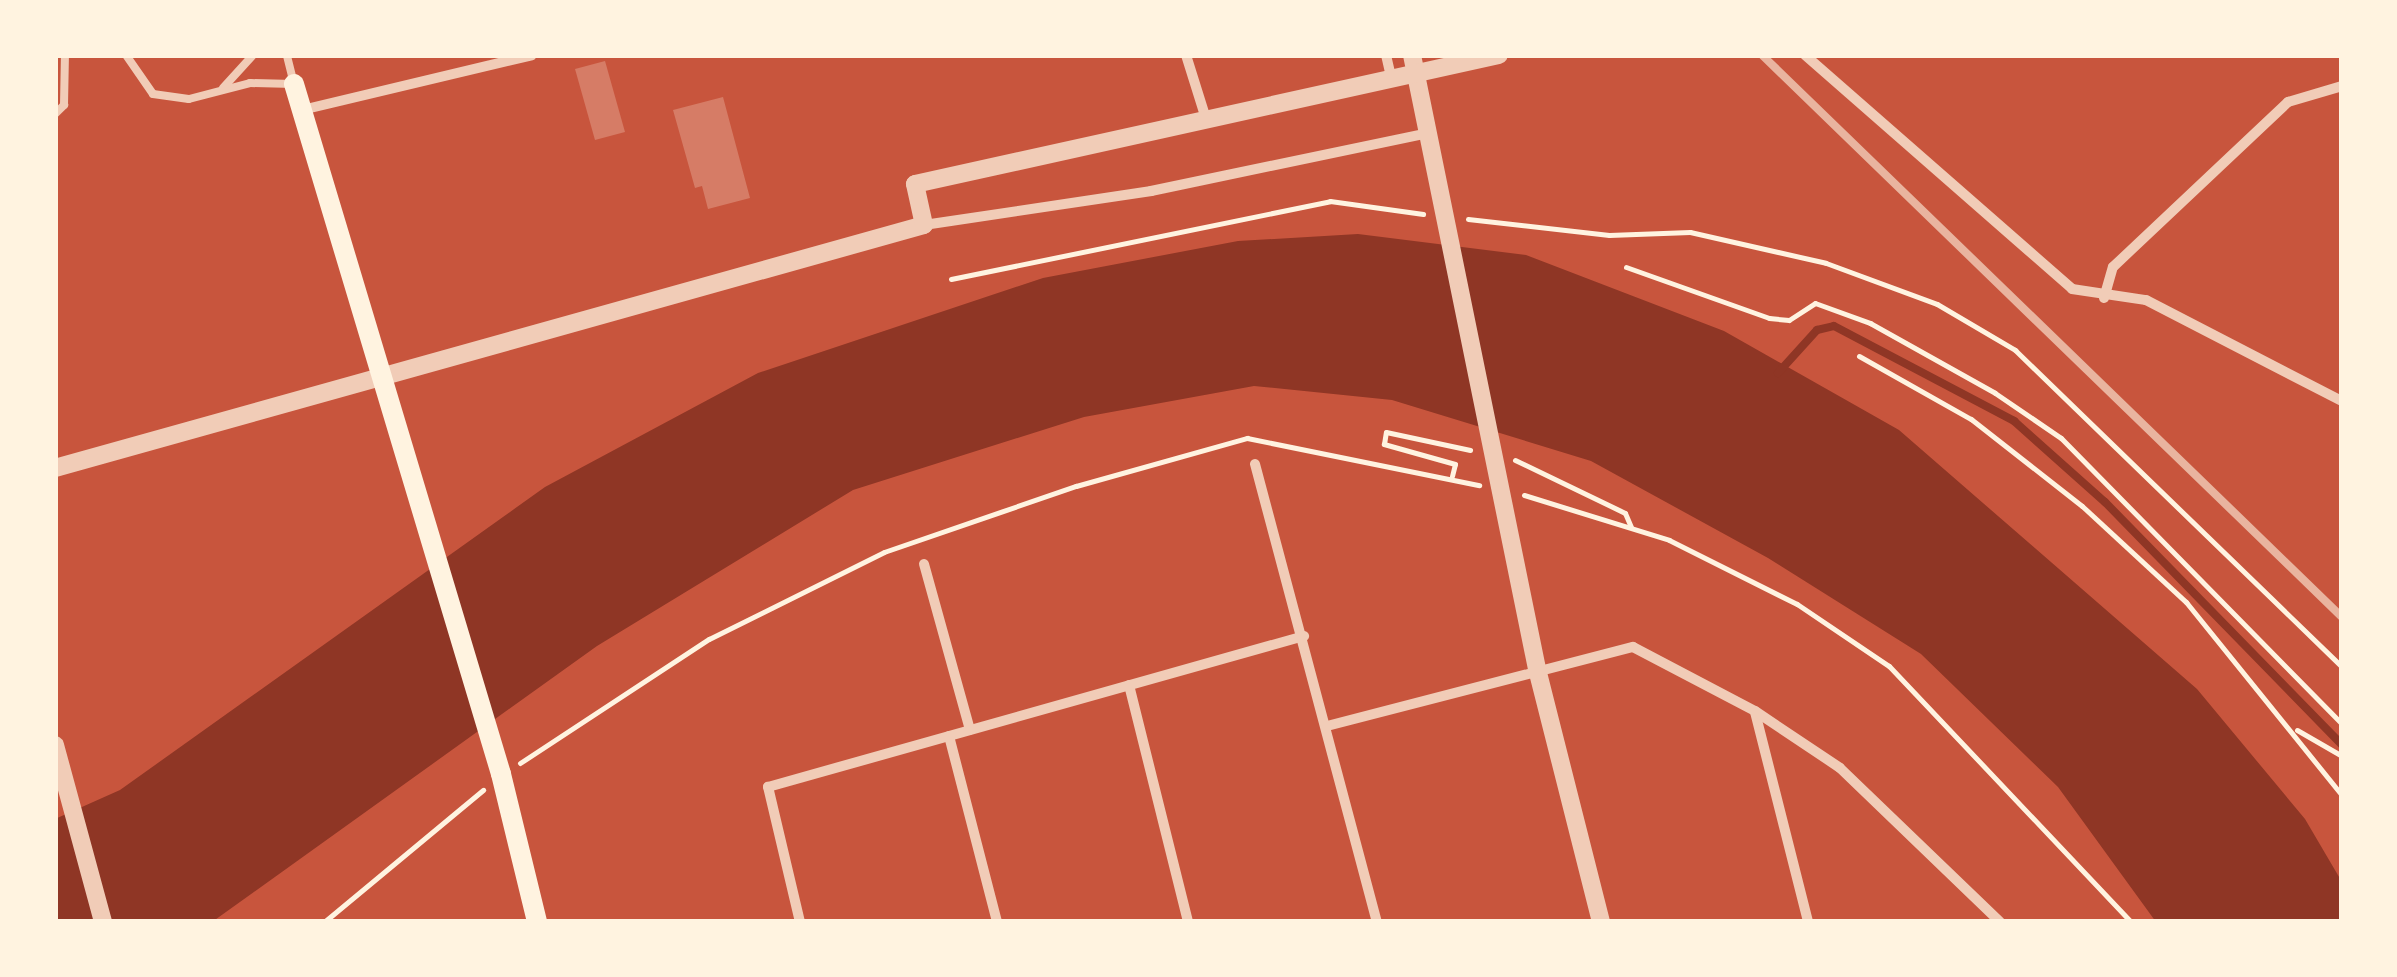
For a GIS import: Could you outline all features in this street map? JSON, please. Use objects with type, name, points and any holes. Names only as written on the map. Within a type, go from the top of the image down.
[{"type":"main road","points":[[294,84],[501,774],[537,922]]},
{"type":"street","points":[[302,110],[532,55]]},
{"type":"street","points":[[1186,55],[1208,123]]},
{"type":"street","points":[[1386,55],[1392,80]]},
{"type":"street","points":[[1412,55],[1537,669],[1601,922]]},
{"type":"street","points":[[924,224],[915,184],[1208,123],[1499,55]]},
{"type":"street","points":[[1805,55],[2072,289],[2104,298],[2146,300],[2342,400]]},
{"type":"street","points":[[2104,298],[2114,267],[2288,102],[2342,86]]},
{"type":"street","points":[[55,468],[924,224],[1008,217],[1430,133]]},
{"type":"street","points":[[1256,464],[1377,922]]},
{"type":"street","points":[[924,564],[970,730]]},
{"type":"street","points":[[800,922],[768,787],[1304,636]]},
{"type":"street","points":[[1327,726],[1634,647],[1755,710],[1840,768],[2000,922]]},
{"type":"street","points":[[1129,685],[1188,922]]},
{"type":"street","points":[[1755,710],[1808,922]]},
{"type":"street","points":[[949,736],[996,922]]},
{"type":"street","points":[[55,745],[103,922]]},
{"type":"lane","points":[[55,114],[64,104],[65,55]]},
{"type":"lane","points":[[126,55],[153,94],[189,99],[250,83],[294,84],[287,55]]},
{"type":"lane","points":[[216,93],[254,55]]},
{"type":"path","points":[[952,279],[1330,202],[1431,215]]},
{"type":"path","points":[[1451,217],[1609,235],[1690,232],[1826,264],[1937,304],[2015,350],[2342,668]]},
{"type":"path","points":[[1626,268],[1769,318],[1788,320],[1815,303],[1870,323],[1995,393],[2060,438],[2342,724]]},
{"type":"path","points":[[1859,356],[1972,419],[2082,506],[2186,602],[2293,728],[2342,795]]},
{"type":"path","points":[[324,922],[501,774],[616,706],[709,639],[884,552],[1076,486],[1247,438],[1499,490],[1669,540],[1797,604],[1889,666],[2131,922]]},
{"type":"path","points":[[2293,728],[2342,756]]},
{"type":"shaded area","points":[[1358,234],[1526,255],[1724,331],[1899,430],[2197,689],[2305,819],[2342,882],[2342,922],[2156,922],[2058,787],[1921,654],[1768,558],[1591,461],[1392,400],[1254,386],[1084,417],[853,490],[597,646],[212,922],[55,922],[55,819],[120,790],[545,487],[758,373],[1043,278],[1238,241]]},
{"type":"building","points":[[605,61],[625,132],[595,140],[575,69]]},
{"type":"building","points":[[723,97],[750,198],[708,209],[702,186],[695,188],[673,110]]},
{"type":"waterway","points":[[1778,373],[1817,330],[1834,326],[2014,421],[2105,502],[2342,745]]},
{"type":"railway","points":[[1762,55],[2342,617]]}]
